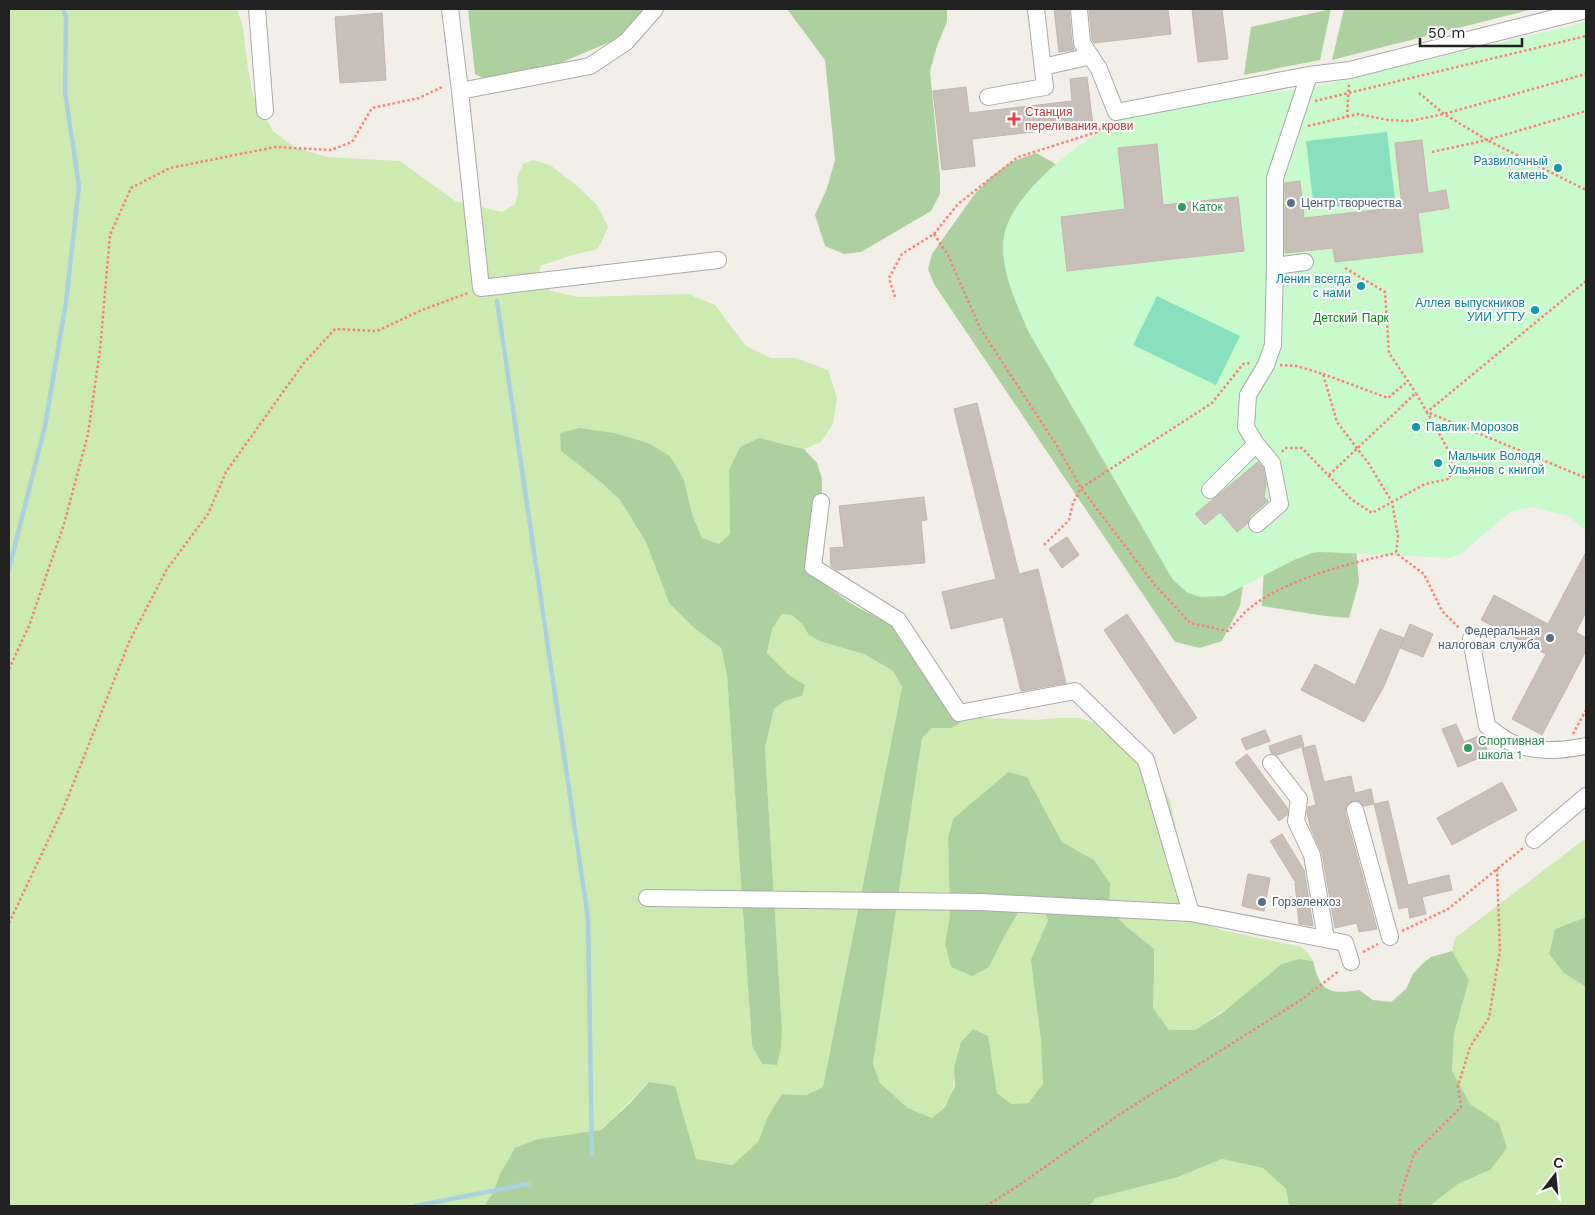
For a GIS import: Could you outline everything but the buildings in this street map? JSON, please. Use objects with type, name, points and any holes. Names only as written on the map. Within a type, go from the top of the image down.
[{"type":"street","points":[[257,9],[265,111]]},
{"type":"street","points":[[450,9],[460,85],[481,288],[718,260]]},
{"type":"street","points":[[460,85],[590,66],[626,42],[655,9]]},
{"type":"street","points":[[988,97],[1045,87],[1036,9]]},
{"type":"street","points":[[1079,9],[1082,42],[1099,69],[1116,112],[1309,75],[1350,70],[1586,10]]},
{"type":"street","points":[[1043,67],[1090,56]]},
{"type":"street","points":[[1257,524],[1280,504],[1272,463],[1256,444],[1246,427],[1248,395],[1266,365],[1273,344],[1275,178],[1309,75]]},
{"type":"street","points":[[1275,266],[1305,262]]},
{"type":"street","points":[[1210,490],[1256,444]]},
{"type":"street","points":[[821,502],[813,567],[898,620],[958,713],[1075,691],[1146,760],[1191,912]]},
{"type":"street","points":[[1471,638],[1487,726],[1508,741],[1533,750],[1564,750],[1586,746]]},
{"type":"street","points":[[1271,763],[1299,799],[1296,820],[1312,855],[1326,939]]},
{"type":"street","points":[[1534,840],[1586,796]]},
{"type":"street","points":[[1355,810],[1390,937]]},
{"type":"street","points":[[647,898],[981,902],[1191,912],[1344,942],[1351,962]]},
{"type":"path","points":[[1299,105],[1586,36]]},
{"type":"path","points":[[1347,117],[1350,70]]},
{"type":"path","points":[[1308,126],[1358,114],[1388,120],[1410,121],[1444,114],[1586,74]]},
{"type":"path","points":[[9,669],[29,626],[64,524],[88,434],[100,350],[110,235],[131,188],[170,168],[275,146],[331,150],[352,142],[372,108],[419,98],[460,85]]},
{"type":"path","points":[[1419,93],[1444,114],[1487,140],[1586,190]]},
{"type":"path","points":[[1432,152],[1487,140],[1586,111]]},
{"type":"path","points":[[895,297],[889,278],[902,254],[934,234],[958,204],[1018,157],[1097,132],[1116,112]]},
{"type":"path","points":[[934,234],[948,254],[980,328],[1057,446],[1081,488],[1154,584],[1190,623],[1228,631],[1254,604],[1292,583],[1367,559],[1396,553],[1424,574],[1442,611],[1471,638]]},
{"type":"path","points":[[1272,463],[1285,448],[1302,448],[1351,499],[1372,513],[1425,484],[1449,480],[1453,469],[1451,455],[1416,393],[1389,353],[1385,292],[1345,268]]},
{"type":"path","points":[[1427,412],[1586,281]]},
{"type":"path","points":[[9,923],[64,807],[130,640],[168,570],[208,514],[226,472],[303,364],[335,329],[376,331],[422,310],[481,288]]},
{"type":"path","points":[[1044,546],[1069,520],[1073,503],[1081,488],[1212,403],[1243,364],[1255,362],[1266,365],[1297,366],[1388,398],[1408,382]]},
{"type":"path","points":[[1323,374],[1337,422],[1369,464],[1392,502],[1398,536],[1396,553]]},
{"type":"path","points":[[1329,475],[1416,393]]},
{"type":"path","points":[[1427,412],[1586,478]]},
{"type":"path","points":[[1564,750],[1586,710]]},
{"type":"path","points":[[986,1206],[1018,1186],[1120,1114],[1301,1000],[1360,954],[1448,909],[1534,840]]},
{"type":"path","points":[[1400,1206],[1400,1196],[1414,1154],[1462,1107],[1458,1086],[1470,1048],[1489,1018],[1500,950],[1498,869]]},
{"type":"green space","points":[[9,9],[237,9],[243,28],[253,95],[273,131],[294,147],[327,157],[400,161],[455,201],[502,212],[515,204],[518,195],[517,178],[523,164],[533,160],[550,165],[575,184],[597,205],[608,227],[598,249],[540,266],[539,285],[554,292],[579,297],[688,294],[715,305],[746,346],[771,358],[795,358],[828,370],[837,398],[833,424],[821,442],[804,449],[782,444],[729,470],[730,534],[719,544],[702,539],[692,514],[684,480],[561,451],[620,500],[646,542],[669,603],[694,628],[721,648],[727,675],[752,1046],[762,1064],[781,1048],[782,1031],[765,748],[774,709],[785,701],[802,696],[805,686],[789,675],[767,653],[772,629],[782,614],[792,615],[803,625],[808,634],[819,641],[864,654],[893,671],[902,687],[823,1087],[806,1095],[782,1094],[768,1116],[758,1142],[732,1165],[696,1159],[675,1086],[649,1082],[601,1130],[538,1139],[500,1174],[493,1193],[484,1206],[9,1206]]},
{"type":"green space","points":[[468,9],[662,9],[636,31],[527,77],[486,80],[475,74]]},
{"type":"green space","points":[[787,9],[947,9],[947,22],[937,46],[930,71],[940,175],[940,194],[931,211],[861,252],[844,254],[825,246],[815,215],[827,188],[835,160],[825,60]]},
{"type":"green space","points":[[1331,9],[1320,60],[1244,75],[1251,27]]},
{"type":"green space","points":[[1344,9],[1533,9],[1332,60]]},
{"type":"green space","name":"Детский Парк","points":[[1586,22],[1586,531],[1568,516],[1532,507],[1510,512],[1462,553],[1451,558],[1312,553],[1294,560],[1224,596],[1200,597],[1188,593],[1173,580],[1028,331],[1018,308],[1006,272],[1003,248],[1004,236],[1009,220],[1020,202],[1052,168],[1071,152],[1108,126],[1124,118],[1322,85]]},
{"type":"green space","points":[[1387,132],[1395,200],[1314,209],[1306,141]]},
{"type":"green space","points":[[1036,153],[1063,168],[1246,565],[1240,606],[1222,641],[1200,648],[1175,642],[934,284],[928,269],[932,254],[974,195],[991,177],[1011,162]]},
{"type":"green space","points":[[1157,296],[1240,336],[1216,385],[1133,345]]},
{"type":"green space","points":[[579,428],[614,433],[648,443],[670,456],[684,480],[692,514],[702,538],[719,544],[730,534],[729,470],[740,447],[759,438],[804,449],[817,463],[822,479],[822,494],[811,566],[828,587],[855,606],[890,624],[903,636],[961,717],[959,724],[951,728],[932,728],[922,738],[873,1064],[880,1083],[908,1108],[932,1118],[945,1107],[955,1086],[954,1068],[961,1042],[973,1029],[988,1036],[997,1093],[1011,1104],[1028,1103],[1043,1084],[1041,1041],[1031,960],[1048,920],[1041,903],[1022,907],[989,967],[972,976],[951,967],[945,944],[950,915],[948,837],[953,819],[1008,772],[1027,777],[1062,842],[1094,860],[1110,883],[1109,909],[1128,928],[1154,949],[1153,1008],[1169,1030],[1195,1030],[1222,1013],[1282,964],[1300,959],[1313,961],[1322,985],[1327,989],[1340,992],[1359,990],[1373,1000],[1391,1002],[1406,989],[1413,974],[1422,964],[1431,957],[1452,951],[1469,980],[1454,1034],[1452,1071],[1470,1104],[1499,1123],[1507,1148],[1490,1170],[1458,1184],[1430,1206],[1289,1206],[1286,1189],[1263,1168],[1222,1159],[1178,1177],[1096,1198],[1089,1206],[484,1206],[493,1193],[500,1174],[515,1148],[538,1139],[601,1130],[649,1082],[675,1086],[696,1159],[732,1165],[758,1142],[768,1116],[782,1094],[806,1095],[823,1087],[902,687],[893,671],[864,654],[819,641],[808,634],[803,625],[792,615],[782,614],[772,629],[767,653],[789,675],[805,685],[802,696],[785,701],[774,709],[765,748],[782,1031],[777,1065],[762,1064],[752,1046],[727,675],[721,648],[694,628],[669,603],[646,542],[620,500],[561,451],[560,433]]},
{"type":"green space","points":[[1354,523],[1359,582],[1349,618],[1262,606],[1265,543]]},
{"type":"green space","points":[[961,717],[1034,720],[1079,718],[1102,725],[1148,759],[1170,800],[1191,906],[1205,923],[1221,930],[1302,947],[1313,961],[1300,959],[1195,1030],[1169,1030],[1153,1008],[1153,949],[1109,909],[1094,860],[1062,842],[1027,777],[1008,772],[953,819],[948,837],[950,915],[945,944],[989,967],[1004,937],[1023,907],[1041,903],[1048,920],[1039,942],[1043,1084],[1028,1103],[1011,1104],[997,1093],[992,1069],[954,1068],[954,1084],[951,1096],[944,1107],[933,1118],[908,1108],[880,1083],[873,1064],[922,738],[931,728],[951,728],[959,724]]},
{"type":"green space","points":[[1586,838],[1586,917],[1555,929],[1564,973],[1586,987],[1586,1206],[1430,1206],[1458,1184],[1490,1170],[1499,1123],[1470,1105],[1452,1071],[1454,1034],[1469,980],[1452,951],[1455,938]]},
{"type":"green space","points":[[1586,917],[1586,987],[1564,973],[1549,954],[1555,929]]},
{"type":"green space","points":[[1222,1159],[1263,1168],[1286,1189],[1289,1206],[1089,1206],[1096,1198],[1178,1177]]},
{"type":"waterway","points":[[9,569],[45,426],[66,302],[79,186],[65,92],[66,17],[63,9]]},
{"type":"waterway","points":[[497,301],[588,918],[592,1155]]},
{"type":"waterway","points":[[415,1206],[528,1184]]},
{"type":"place","name":"Станция переливания крови","points":[[1014,119]]},
{"type":"place","name":"Развилочный камень","points":[[1558,168]]},
{"type":"place","name":"Центр творчества","points":[[1291,203]]},
{"type":"place","name":"Каток","points":[[1182,207]]},
{"type":"place","name":"Ленин всегда с нами","points":[[1361,286]]},
{"type":"place","name":"Аллея выпускников УИИ УГТУ","points":[[1535,310]]},
{"type":"place","name":"Павлик Морозов","points":[[1416,427]]},
{"type":"place","name":"Мальчик Володя Ульянов с книгой","points":[[1438,463]]},
{"type":"place","name":"Федеральная налоговая служба","points":[[1550,638]]},
{"type":"place","name":"Спортивная школа 1","points":[[1468,748]]},
{"type":"place","name":"Горзеленхоз","points":[[1262,902]]}]
